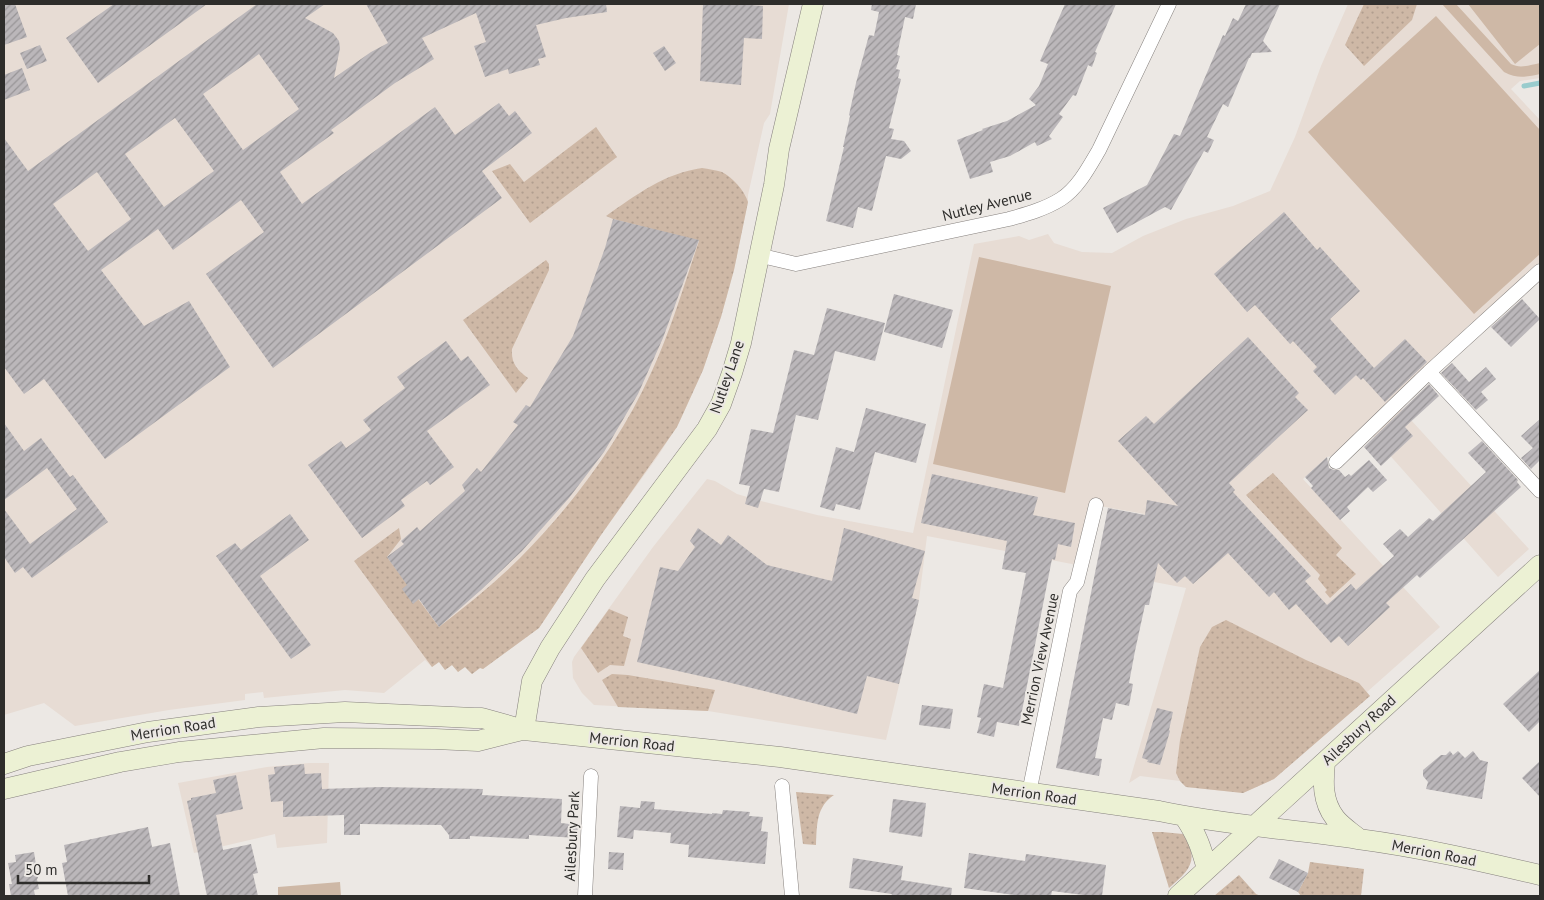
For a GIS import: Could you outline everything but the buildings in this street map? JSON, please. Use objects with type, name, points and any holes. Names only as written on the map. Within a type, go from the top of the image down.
[{"type":"main road","name":"Nutley Lane","points":[[524,730],[532,681],[550,648],[595,579],[707,430],[721,404],[741,343],[774,185],[779,149],[813,4]]},
{"type":"main road","name":"Ailesbury Road","points":[[1178,896],[1540,564]]},
{"type":"main road","name":"Merrion Road","points":[[4,764],[28,756],[123,737],[258,717],[345,712],[482,718],[524,730],[780,757],[1184,816],[1359,839],[1540,875]]},
{"type":"main road","points":[[344,738],[345,712]]},
{"type":"main road","name":"Merrion Road","points":[[4,789],[120,762],[179,752],[324,738],[478,741],[524,730]]},
{"type":"main road","points":[[1325,762],[1323,792],[1334,818],[1359,839]]},
{"type":"main road","points":[[1184,816],[1198,838],[1207,869]]},
{"type":"street","name":"Nutley Avenue","points":[[758,255],[796,264],[1009,219],[1030,213],[1062,199],[1085,173],[1100,150],[1169,4]]},
{"type":"street","points":[[1336,462],[1429,372],[1540,271]]},
{"type":"street","points":[[1429,372],[1540,491]]},
{"type":"street","name":"Merrion View Avenue","points":[[1029,793],[1070,591],[1077,582],[1096,505]]},
{"type":"street","name":"Ailesbury Park","points":[[585,896],[591,776]]},
{"type":"street","points":[[782,786],[792,896]]},
{"type":"shaded area","points":[[4,4],[789,4],[770,114],[764,123],[734,270],[703,370],[679,423],[539,628],[483,669],[480,668],[472,674],[465,667],[458,672],[452,665],[445,670],[439,662],[432,667],[425,660],[384,693],[345,690],[264,698],[263,692],[245,694],[245,700],[169,710],[75,726],[44,703],[4,715]]},
{"type":"shaded area","points":[[1348,4],[1540,4],[1540,78],[1520,81],[1511,89],[1540,120],[1540,262],[1475,322],[1472,322],[1336,455],[1327,457],[1303,479],[1440,627],[1367,692],[1370,696],[1274,779],[1243,793],[1186,787],[1180,781],[1140,776],[1129,783],[1186,588],[1133,578],[1144,514],[1089,504],[1077,565],[927,536],[919,600],[886,740],[708,711],[594,705],[582,693],[573,678],[572,662],[574,657],[653,547],[707,479],[715,481],[737,494],[761,501],[817,515],[913,533],[974,244],[1019,236],[1029,240],[1048,234],[1054,243],[1082,252],[1112,253],[1143,236],[1186,219],[1233,206],[1270,191],[1295,137],[1321,66]]},
{"type":"shaded area","points":[[1364,4],[1417,4],[1412,20],[1364,66],[1345,45]]},
{"type":"shaded area","points":[[1442,4],[1456,4],[1511,64],[1529,66],[1540,63],[1540,74],[1522,77],[1504,72]]},
{"type":"shaded area","points":[[1468,4],[1540,4],[1540,44],[1515,64]]},
{"type":"shaded area","points":[[1436,16],[1540,130],[1540,254],[1474,314],[1308,132]]},
{"type":"shaded area","points":[[596,127],[617,157],[530,223],[492,171],[510,164],[524,182]]},
{"type":"shaded area","points":[[702,168],[722,172],[741,189],[748,202],[734,270],[721,317],[703,370],[677,427],[601,535],[539,628],[483,669],[480,668],[472,674],[465,667],[458,672],[452,665],[445,670],[439,662],[432,667],[354,561],[399,528],[401,539],[387,557],[439,627],[481,594],[558,517],[594,471],[639,398],[665,340],[699,241],[606,216],[663,180]]},
{"type":"shaded area","points":[[979,257],[1111,286],[1065,493],[933,464]]},
{"type":"shaded area","points":[[546,260],[549,264],[549,270],[512,349],[516,366],[528,378],[516,393],[463,320]]},
{"type":"shaded area","points":[[1400,408],[1529,549],[1498,577],[1370,433]]},
{"type":"shaded area","points":[[1273,473],[1342,548],[1336,555],[1356,574],[1330,598],[1325,592],[1327,590],[1318,579],[1320,575],[1246,495]]},
{"type":"shaded area","points":[[609,609],[628,617],[623,636],[631,639],[624,666],[610,665],[598,673],[581,648]]},
{"type":"shaded area","points":[[1226,620],[1306,660],[1359,683],[1370,696],[1274,779],[1243,793],[1186,787],[1176,773],[1180,740],[1200,647],[1212,627]]},
{"type":"shaded area","points":[[612,674],[715,690],[708,711],[618,707],[602,680]]},
{"type":"shaded area","points":[[329,763],[327,843],[277,848],[275,834],[194,853],[178,783],[267,767]]},
{"type":"shaded area","points":[[796,792],[834,795],[828,800],[821,811],[817,824],[816,845],[803,844]]},
{"type":"shaded area","points":[[1152,832],[1183,834],[1191,851],[1192,858],[1187,870],[1169,888]]},
{"type":"shaded area","points":[[1310,862],[1364,869],[1361,896],[1301,896],[1298,892],[1308,873]]},
{"type":"shaded area","points":[[1239,875],[1256,894],[1261,896],[1214,896]]},
{"type":"shaded area","points":[[340,882],[341,896],[278,896],[278,887]]},
{"type":"waterway","points":[[1524,86],[1540,83]]}]
